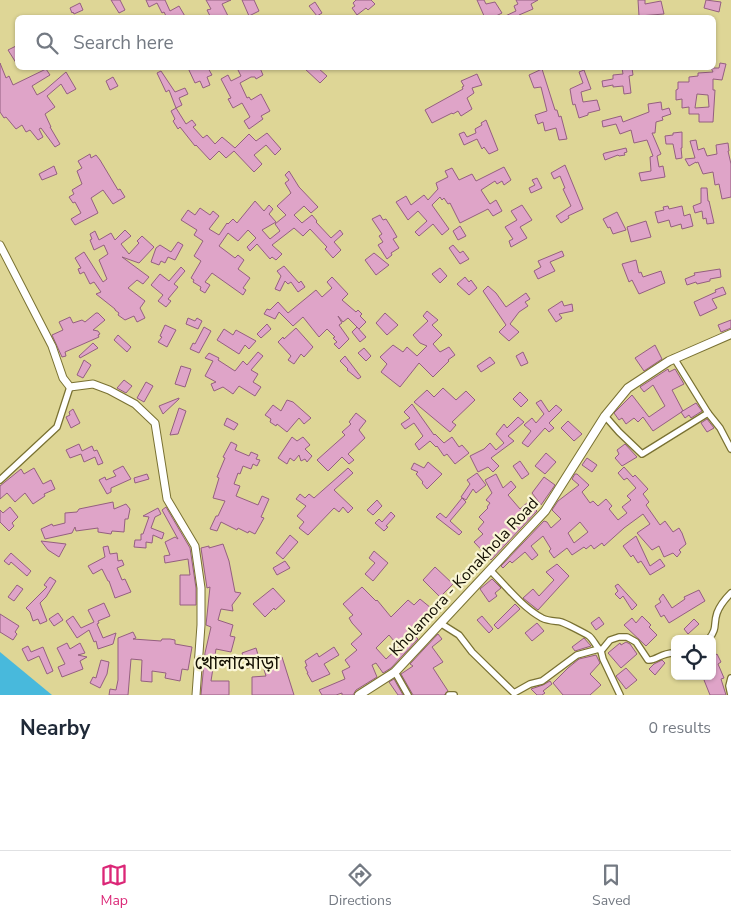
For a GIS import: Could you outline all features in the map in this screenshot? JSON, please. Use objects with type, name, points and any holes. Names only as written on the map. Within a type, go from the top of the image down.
[{"type":"main road","name":"Kholamora - Konakhola Road","points":[[359,695],[395,672],[545,512],[605,416],[628,388],[674,358],[731,334]]},
{"type":"street","points":[[0,246],[52,346],[63,378],[70,386]]},
{"type":"street","points":[[674,358],[708,413],[720,428],[731,450]]},
{"type":"street","points":[[70,386],[93,384],[109,390],[135,404],[155,424],[167,499],[196,546],[201,588],[201,625],[196,695]]},
{"type":"street","points":[[0,480],[57,426],[70,386]]},
{"type":"street","points":[[605,416],[642,454],[708,413]]},
{"type":"street","points":[[490,570],[539,616],[552,621],[563,622],[591,637],[600,650],[620,695]]},
{"type":"street","points":[[711,635],[716,627],[716,618],[720,608],[731,593]]},
{"type":"street","points":[[440,623],[459,636],[472,652],[514,693],[530,684],[542,681],[577,655],[600,650],[610,640],[619,637],[627,637],[636,642],[648,660],[652,660],[667,652],[671,652]]},
{"type":"street","points":[[395,672],[408,695]]},
{"type":"street","points":[[731,678],[729,686],[731,695]]},
{"type":"street","points":[[449,695],[454,695]]},
{"type":"water","points":[[0,652],[52,695],[0,695]]},
{"type":"building","points":[[111,0],[120,0],[125,10],[119,13]]},
{"type":"building","points":[[146,0],[165,0],[170,11],[179,6],[184,15],[166,15],[164,12],[162,13],[157,3],[149,7]]},
{"type":"building","points":[[206,0],[231,0],[222,4],[228,15],[210,15],[207,10],[211,9]]},
{"type":"building","points":[[242,0],[254,0],[259,11],[249,15]]},
{"type":"building","points":[[356,0],[371,0],[375,4],[357,15],[352,8],[355,6],[353,3]]},
{"type":"building","points":[[477,0],[484,0],[486,4],[495,2],[502,13],[498,15],[484,15]]},
{"type":"building","points":[[516,0],[538,0],[531,4],[533,9],[519,15],[507,15],[516,11],[514,6],[518,4]]},
{"type":"building","points":[[638,0],[645,0],[645,4],[661,1],[664,14],[639,15]]},
{"type":"building","points":[[706,0],[721,2],[719,12],[704,8]]},
{"type":"building","points":[[315,2],[322,13],[316,15],[309,6]]},
{"type":"building","points":[[80,3],[83,10],[72,13],[70,8]]},
{"type":"building","points":[[15,46],[15,61],[8,50]]},
{"type":"building","points":[[0,63],[6,78],[9,76],[13,85],[47,70],[50,75],[32,86],[37,95],[66,72],[76,89],[67,94],[61,84],[47,96],[55,107],[45,114],[60,144],[55,147],[41,128],[39,129],[43,137],[38,140],[30,130],[26,132],[22,125],[16,129],[0,112]]},
{"type":"building","points":[[720,63],[726,64],[722,80],[713,79],[713,90],[715,90],[713,122],[699,122],[699,114],[689,114],[689,107],[682,108],[682,99],[676,100],[678,82],[689,82],[689,77],[698,76],[698,73],[713,72],[712,70],[716,70],[716,68],[719,68]],"holes":[[[697,94],[708,95],[709,107],[695,108]]]},
{"type":"building","points":[[189,70],[209,70],[212,75],[207,77],[210,85],[203,88],[200,81],[195,83]]},
{"type":"building","points":[[238,70],[261,70],[263,75],[256,79],[251,77],[240,83],[247,98],[249,97],[251,100],[261,94],[270,111],[261,116],[263,119],[249,129],[244,121],[250,117],[242,103],[233,108],[228,99],[231,98],[221,79],[228,75],[231,81],[241,76]]},
{"type":"building","points":[[306,70],[320,70],[327,76],[320,83]]},
{"type":"building","points":[[542,70],[555,110],[557,110],[559,117],[561,116],[567,139],[559,140],[556,128],[545,131],[543,122],[538,124],[535,115],[547,111],[541,87],[534,88],[529,75]]},
{"type":"building","points":[[584,70],[591,89],[581,92],[583,102],[597,100],[600,110],[579,118],[575,104],[573,105],[570,89],[583,83],[579,72]]},
{"type":"building","points":[[622,70],[632,70],[633,75],[629,76],[631,93],[624,94],[623,86],[603,87],[602,81],[613,79],[613,75],[623,74]]},
{"type":"building","points":[[161,71],[175,92],[185,88],[188,94],[179,98],[182,105],[176,108],[169,90],[166,92],[157,73]]},
{"type":"building","points":[[477,74],[482,85],[472,88],[474,93],[467,98],[472,109],[461,116],[458,111],[432,123],[425,110],[463,89],[462,87],[464,86],[461,81]]},
{"type":"building","points":[[113,77],[118,86],[110,90],[106,81]]},
{"type":"building","points":[[661,102],[662,110],[669,108],[671,114],[662,117],[663,120],[656,122],[655,133],[652,133],[661,154],[657,156],[659,167],[663,166],[665,177],[641,181],[639,173],[651,171],[650,157],[653,156],[647,140],[634,143],[631,130],[620,134],[616,124],[603,127],[602,121],[621,116],[623,122],[649,112],[648,104]]},
{"type":"building","points":[[176,108],[186,124],[192,120],[196,125],[193,127],[203,138],[207,135],[215,144],[222,137],[235,148],[249,134],[256,141],[267,133],[281,149],[275,155],[266,145],[254,155],[262,164],[254,172],[234,151],[226,158],[219,151],[210,160],[195,146],[180,127],[178,129],[173,121],[175,119],[171,111]]},
{"type":"building","points":[[486,120],[498,150],[489,154],[484,147],[482,149],[477,139],[464,145],[459,134],[464,132],[467,137],[476,133],[475,129]]},
{"type":"building","points":[[682,132],[682,158],[676,159],[673,144],[666,144],[665,136]]},
{"type":"building","points":[[696,140],[698,150],[704,148],[707,156],[717,154],[716,145],[728,143],[731,164],[731,197],[722,199],[719,184],[715,185],[713,172],[703,174],[698,162],[689,166],[685,159],[695,158],[690,141]]},
{"type":"building","points":[[626,148],[627,152],[624,153],[625,155],[618,155],[605,160],[603,154]]},
{"type":"building","points":[[90,154],[91,158],[96,155],[118,190],[120,189],[125,197],[113,204],[103,190],[91,198],[98,213],[75,225],[71,219],[81,213],[75,202],[73,203],[69,197],[74,194],[72,190],[82,184],[77,171],[82,168],[78,161]]},
{"type":"building","points":[[565,165],[583,209],[568,216],[569,218],[561,223],[556,216],[571,206],[563,189],[565,188],[560,176],[554,179],[551,173]]},
{"type":"building","points":[[54,166],[57,174],[42,180],[39,174]]},
{"type":"building","points":[[504,167],[511,180],[504,185],[502,181],[497,184],[495,181],[481,190],[490,204],[496,200],[502,211],[493,216],[488,209],[460,223],[450,203],[448,204],[444,198],[442,200],[440,197],[432,205],[449,229],[442,235],[433,224],[419,236],[415,232],[427,221],[418,211],[408,220],[396,202],[406,196],[411,205],[424,195],[428,200],[438,189],[436,183],[448,177],[445,171],[452,168],[459,180],[472,174],[476,181]]},
{"type":"building","points":[[289,171],[299,187],[318,207],[311,213],[304,206],[294,215],[302,223],[312,215],[331,238],[340,230],[343,234],[334,242],[341,250],[333,258],[325,249],[327,247],[310,229],[303,236],[294,228],[272,245],[282,254],[276,260],[272,257],[270,259],[257,244],[250,251],[247,247],[256,238],[248,230],[238,241],[228,233],[219,246],[235,258],[238,255],[244,260],[238,269],[250,278],[243,288],[246,290],[243,295],[212,273],[205,282],[210,285],[205,293],[200,290],[201,287],[193,282],[194,280],[191,278],[201,261],[194,256],[203,241],[194,235],[197,230],[181,220],[188,210],[195,215],[200,208],[210,215],[213,211],[219,216],[209,229],[219,235],[227,223],[233,219],[237,223],[255,201],[264,211],[269,205],[273,209],[269,214],[276,222],[262,230],[270,239],[280,231],[275,224],[286,215],[277,206],[291,193],[285,183],[289,180],[285,175]]},
{"type":"building","points":[[537,178],[542,188],[531,193],[529,188],[535,185],[532,180]]},
{"type":"building","points":[[701,188],[707,188],[708,201],[714,223],[707,224],[706,218],[703,219],[702,211],[695,213],[693,206],[701,203]]},
{"type":"building","points":[[522,205],[532,220],[520,227],[527,238],[511,247],[509,241],[513,239],[505,227],[517,220],[511,211]]},
{"type":"building","points":[[668,206],[669,209],[682,206],[684,216],[690,214],[693,226],[682,229],[681,224],[671,227],[669,220],[658,223],[655,212],[664,210],[663,207]]},
{"type":"building","points":[[617,212],[626,230],[613,234],[603,219]]},
{"type":"building","points":[[380,215],[383,220],[386,219],[393,230],[397,237],[393,239],[399,248],[391,253],[392,255],[387,259],[378,245],[383,242],[379,236],[382,234],[372,219]]},
{"type":"building","points":[[646,221],[651,237],[631,242],[627,227]]},
{"type":"building","points":[[460,226],[466,236],[458,240],[453,231]]},
{"type":"building","points":[[125,230],[131,236],[121,244],[129,254],[139,243],[137,241],[142,236],[154,247],[139,263],[122,257],[149,277],[143,284],[137,280],[128,288],[145,301],[140,308],[145,318],[137,322],[134,316],[125,320],[118,315],[119,313],[115,309],[96,294],[101,292],[94,282],[90,284],[84,272],[80,274],[78,269],[81,268],[75,258],[84,252],[103,282],[107,279],[99,260],[108,254],[104,245],[94,250],[90,234],[95,231],[99,240],[111,233],[115,240]]},
{"type":"building","points":[[178,242],[183,245],[175,260],[168,257],[165,263],[161,261],[159,265],[151,262],[156,248],[160,245],[171,252]]},
{"type":"building","points":[[453,245],[460,253],[463,251],[469,259],[460,264],[449,248]]},
{"type":"building","points":[[562,251],[564,256],[550,262],[555,271],[538,279],[534,271],[541,267],[538,261]]},
{"type":"building","points":[[374,253],[389,265],[376,275],[365,260]]},
{"type":"building","points":[[636,260],[639,273],[641,272],[643,277],[661,271],[665,283],[639,294],[632,280],[629,282],[622,264]]},
{"type":"building","points":[[284,266],[305,287],[298,292],[291,282],[288,284],[285,281],[280,291],[275,289],[281,276],[277,271]]},
{"type":"building","points":[[181,267],[185,271],[174,284],[178,287],[168,299],[171,301],[166,307],[158,301],[163,295],[151,285],[160,274],[169,281]]},
{"type":"building","points":[[440,268],[447,276],[440,283],[432,274]]},
{"type":"building","points":[[720,269],[721,277],[687,285],[685,279],[695,275],[694,273]]},
{"type":"building","points":[[332,277],[348,294],[342,300],[356,312],[358,310],[362,314],[360,316],[366,322],[359,329],[348,318],[343,322],[338,316],[342,323],[339,325],[349,339],[339,349],[334,344],[337,342],[333,338],[335,337],[327,329],[319,337],[303,317],[293,326],[279,312],[275,319],[264,314],[267,309],[270,310],[278,302],[288,313],[316,290],[322,297],[332,288],[327,282]]},
{"type":"building","points":[[465,277],[469,282],[471,280],[477,288],[469,295],[457,284]]},
{"type":"building","points":[[488,286],[496,293],[506,307],[526,293],[530,299],[525,302],[528,306],[519,312],[510,324],[519,332],[509,341],[499,332],[506,325],[483,291]]},
{"type":"building","points":[[723,287],[726,294],[712,299],[717,308],[700,316],[694,302]]},
{"type":"building","points":[[562,301],[564,306],[572,304],[573,311],[559,314],[562,318],[556,322],[548,310]]},
{"type":"building","points":[[427,311],[438,320],[432,325],[442,335],[433,344],[440,352],[449,347],[455,355],[433,377],[419,363],[400,387],[381,372],[387,364],[380,357],[393,345],[403,352],[407,347],[417,356],[427,346],[420,343],[413,335],[428,321],[423,316]]},
{"type":"building","points":[[96,313],[105,320],[93,330],[98,331],[99,337],[65,352],[66,356],[62,357],[52,335],[63,330],[59,322],[70,317],[73,323],[82,320],[85,322]]},
{"type":"building","points":[[385,313],[398,325],[387,335],[376,323]]},
{"type":"building","points":[[188,318],[195,321],[197,318],[202,321],[198,329],[186,324]]},
{"type":"building","points":[[731,320],[731,328],[721,332],[718,325]]},
{"type":"building","points":[[267,324],[271,329],[261,338],[257,334]]},
{"type":"building","points":[[165,325],[176,330],[167,347],[158,342],[162,337],[160,336]]},
{"type":"building","points":[[204,327],[211,331],[199,353],[190,349],[193,343],[195,344]]},
{"type":"building","points":[[357,327],[366,337],[360,342],[352,332]]},
{"type":"building","points":[[296,328],[313,347],[304,357],[301,354],[294,364],[288,360],[291,356],[278,342]]},
{"type":"building","points":[[224,329],[233,335],[236,330],[256,341],[249,349],[245,345],[239,354],[217,340]]},
{"type":"building","points":[[118,335],[131,347],[127,352],[114,340]]},
{"type":"building","points":[[93,343],[98,348],[80,358],[79,356]]},
{"type":"building","points":[[655,345],[662,359],[644,371],[635,358]]},
{"type":"building","points":[[364,348],[371,356],[366,361],[358,353]]},
{"type":"building","points":[[258,352],[263,356],[251,370],[258,374],[253,382],[261,387],[255,396],[239,386],[233,394],[223,387],[214,391],[211,384],[216,382],[205,376],[213,361],[205,358],[209,353],[219,358],[218,360],[235,371],[243,361],[247,365]]},
{"type":"building","points":[[523,352],[528,363],[521,366],[516,356]]},
{"type":"building","points":[[345,356],[361,377],[358,379],[340,361]]},
{"type":"building","points":[[490,357],[495,363],[481,372],[477,366]]},
{"type":"building","points":[[84,360],[91,365],[83,378],[77,375]]},
{"type":"building","points":[[181,366],[191,369],[185,387],[175,384]]},
{"type":"building","points":[[668,369],[669,372],[675,369],[684,384],[672,390],[683,411],[653,431],[643,417],[638,422],[634,418],[626,424],[622,418],[619,420],[614,413],[632,395],[649,417],[665,406],[653,385],[644,392],[640,387]]},
{"type":"building","points":[[124,380],[132,386],[126,393],[117,388]]},
{"type":"building","points":[[146,382],[153,386],[144,402],[137,398]]},
{"type":"building","points":[[443,388],[456,400],[466,391],[475,400],[452,422],[456,425],[450,432],[414,402],[427,390],[434,397]]},
{"type":"building","points":[[520,392],[528,400],[521,407],[513,399]]},
{"type":"building","points":[[179,399],[163,414],[159,406]]},
{"type":"building","points":[[287,400],[293,402],[311,418],[304,424],[299,418],[287,432],[277,424],[276,426],[270,422],[271,419],[265,415],[273,405],[281,411]]},
{"type":"building","points":[[541,400],[549,412],[556,405],[562,410],[549,423],[554,428],[549,432],[545,428],[528,447],[522,443],[531,431],[524,425],[532,418],[536,423],[544,414],[536,403]]},
{"type":"building","points":[[696,403],[702,411],[691,418],[689,415],[685,418],[681,412]]},
{"type":"building","points":[[412,404],[434,435],[444,443],[452,437],[459,447],[462,445],[469,453],[455,464],[447,454],[444,456],[437,446],[430,441],[419,450],[415,444],[423,436],[414,423],[405,429],[401,424],[410,418],[404,412]]},
{"type":"building","points":[[179,408],[186,411],[178,434],[170,435]]},
{"type":"building","points":[[73,409],[80,423],[71,428],[66,417],[70,415],[69,412]]},
{"type":"building","points":[[356,413],[366,421],[359,430],[365,438],[348,454],[354,460],[349,464],[342,457],[328,471],[317,460],[345,435],[342,432],[351,424],[349,422]]},
{"type":"building","points":[[518,417],[524,422],[508,436],[514,441],[491,458],[499,466],[493,472],[488,467],[478,472],[470,456],[484,449],[490,443],[496,450],[504,443],[496,434],[504,424],[507,428]]},
{"type":"building","points":[[227,418],[238,424],[234,430],[224,425]]},
{"type":"building","points":[[707,419],[714,428],[707,432],[701,423]]},
{"type":"building","points":[[568,421],[582,434],[574,441],[561,428]]},
{"type":"building","points":[[292,437],[297,441],[303,437],[310,445],[305,449],[312,456],[307,462],[305,459],[301,461],[299,455],[294,461],[290,458],[287,464],[278,458]]},
{"type":"building","points":[[231,442],[237,445],[235,450],[249,456],[251,452],[258,455],[256,459],[260,460],[257,466],[253,464],[251,469],[243,466],[234,484],[240,486],[236,496],[258,505],[262,496],[269,499],[261,517],[264,518],[255,534],[238,528],[237,530],[221,522],[217,531],[210,529],[225,501],[213,498],[219,478],[217,477],[225,458],[223,457]]},
{"type":"building","points":[[79,444],[82,451],[92,446],[94,451],[97,450],[103,463],[98,465],[95,457],[84,462],[81,454],[70,458],[66,450]]},
{"type":"building","points":[[625,444],[637,457],[622,466],[615,458],[619,454],[617,450]]},
{"type":"building","points":[[546,453],[556,462],[545,474],[535,466]]},
{"type":"building","points":[[587,458],[597,465],[592,472],[582,465]]},
{"type":"building","points":[[520,461],[529,474],[522,479],[513,466]]},
{"type":"building","points":[[428,462],[442,474],[427,489],[416,474],[418,472],[411,469],[414,463],[424,468]]},
{"type":"building","points":[[123,466],[131,479],[111,488],[111,492],[107,494],[99,480],[105,477],[106,480],[116,476],[113,471]]},
{"type":"building","points":[[624,467],[633,477],[635,475],[648,489],[643,494],[649,502],[646,505],[660,525],[665,521],[673,532],[679,528],[686,544],[679,550],[681,552],[677,557],[673,553],[664,557],[659,546],[652,550],[637,533],[650,524],[643,514],[604,546],[602,543],[594,549],[591,545],[572,555],[567,548],[554,558],[543,536],[531,546],[538,555],[532,560],[525,552],[512,563],[510,561],[503,568],[501,566],[544,521],[551,528],[561,519],[552,510],[558,501],[579,485],[572,479],[575,474],[589,485],[582,492],[590,503],[593,501],[598,506],[606,499],[612,506],[609,509],[618,520],[627,513],[622,507],[631,500],[627,496],[636,488],[627,478],[624,480],[618,473]],"holes":[[[580,522],[588,532],[574,543],[568,533]]]},
{"type":"building","points":[[34,468],[43,484],[51,480],[55,489],[44,494],[45,496],[33,504],[25,493],[15,502],[7,493],[0,499],[0,486],[21,469],[24,474]]},
{"type":"building","points":[[348,468],[353,473],[334,490],[353,508],[348,513],[343,507],[339,512],[334,508],[308,535],[299,528],[304,522],[297,516],[306,506],[296,499],[300,494],[305,498],[309,494],[314,498]]},
{"type":"building","points":[[477,473],[486,485],[476,493],[473,489],[466,500],[461,497],[470,484],[467,480]]},
{"type":"building","points":[[147,474],[149,479],[135,483],[134,478]]},
{"type":"building","points":[[496,474],[503,488],[511,481],[516,487],[508,495],[520,509],[528,502],[537,511],[491,560],[474,542],[483,534],[478,529],[484,522],[479,517],[488,508],[490,503],[486,500],[492,493],[485,480]]},
{"type":"building","points":[[544,477],[555,485],[541,505],[532,493]]},
{"type":"building","points":[[462,498],[466,502],[450,521],[462,532],[459,535],[436,517],[440,513],[446,518]]},
{"type":"building","points":[[377,500],[382,506],[373,515],[367,510]]},
{"type":"building","points":[[113,502],[114,509],[126,504],[130,509],[128,519],[125,519],[124,532],[112,531],[111,534],[98,532],[98,528],[76,531],[75,527],[72,533],[45,539],[41,529],[52,524],[53,526],[65,523],[65,513],[77,512],[79,509]]},
{"type":"building","points":[[10,507],[18,517],[12,523],[14,526],[9,531],[0,522],[0,510],[3,513]]},
{"type":"building","points":[[166,507],[190,548],[196,588],[196,605],[180,605],[180,575],[190,575],[188,559],[165,563],[164,556],[170,555],[165,542],[175,537],[178,539],[162,510]]},
{"type":"building","points":[[158,508],[161,514],[155,517],[151,528],[164,533],[162,539],[153,535],[152,543],[146,542],[146,548],[134,547],[135,540],[141,540],[141,534],[143,534],[149,517],[143,516]]},
{"type":"building","points":[[391,512],[395,516],[384,531],[375,523],[379,519],[382,522]]},
{"type":"building","points":[[290,535],[298,542],[283,559],[276,553]]},
{"type":"building","points":[[636,536],[650,566],[660,559],[665,566],[650,575],[641,561],[638,563],[633,555],[631,557],[623,546]]},
{"type":"building","points":[[41,541],[66,544],[59,557],[48,550]]},
{"type":"building","points":[[223,544],[229,561],[235,592],[241,593],[232,605],[233,611],[221,609],[218,620],[233,625],[230,636],[235,637],[231,652],[216,649],[211,681],[229,681],[229,695],[201,695],[205,653],[211,627],[206,625],[210,587],[207,588],[201,548]]},
{"type":"building","points":[[108,546],[110,554],[117,553],[118,561],[122,560],[124,565],[117,568],[122,580],[125,579],[131,592],[115,598],[102,569],[93,574],[88,566],[105,557],[103,547]]},
{"type":"building","points":[[374,551],[388,563],[373,581],[365,574],[375,563],[369,558]]},
{"type":"building","points":[[11,553],[31,571],[27,576],[11,562],[9,565],[4,561]]},
{"type":"building","points":[[285,561],[290,568],[277,575],[273,568]]},
{"type":"building","points":[[557,564],[569,576],[538,610],[523,598],[533,589],[539,596],[554,580],[546,572]]},
{"type":"building","points":[[435,567],[453,584],[440,597],[423,580]]},
{"type":"building","points":[[461,574],[467,579],[459,588],[453,583]]},
{"type":"building","points":[[50,577],[56,581],[40,603],[47,621],[40,624],[38,619],[33,621],[30,612],[26,608],[47,587],[44,585]]},
{"type":"building","points":[[492,579],[501,588],[495,593],[497,596],[489,602],[480,589]]},
{"type":"building","points":[[618,584],[637,605],[632,610],[623,596],[620,599],[615,594],[618,591],[615,586]]},
{"type":"building","points":[[17,585],[23,589],[14,601],[8,597]]},
{"type":"building","points":[[362,587],[377,600],[391,617],[408,600],[414,605],[420,599],[431,608],[425,616],[431,622],[391,668],[383,673],[376,663],[372,665],[377,677],[356,690],[353,695],[342,695],[342,693],[322,695],[319,690],[345,679],[342,671],[350,667],[345,660],[357,650],[351,644],[362,634],[349,618],[353,615],[343,604]],"holes":[[[389,635],[399,647],[386,659],[376,648]]]},
{"type":"building","points":[[273,588],[285,601],[265,617],[253,604]]},
{"type":"building","points":[[699,590],[705,601],[669,623],[664,615],[661,617],[655,606],[661,602],[659,599],[663,594],[672,608],[685,599],[684,597]]},
{"type":"building","points":[[104,603],[110,616],[98,621],[99,623],[97,624],[103,638],[116,633],[113,644],[98,649],[96,641],[94,642],[89,630],[77,638],[66,621],[73,616],[81,628],[94,622],[88,610]]},
{"type":"building","points":[[515,604],[520,609],[498,629],[494,625]]},
{"type":"building","points":[[58,613],[63,620],[54,626],[49,619]]},
{"type":"building","points":[[0,614],[19,626],[13,640],[0,632]]},
{"type":"building","points":[[482,616],[493,629],[489,633],[477,620]]},
{"type":"building","points":[[642,616],[657,635],[646,646],[624,625],[632,618],[636,623]]},
{"type":"building","points":[[599,617],[604,624],[596,630],[591,623]]},
{"type":"building","points":[[694,619],[699,624],[688,634],[684,629]]},
{"type":"building","points":[[537,623],[544,631],[532,641],[525,633]]},
{"type":"building","points":[[133,632],[136,638],[133,639],[161,641],[162,639],[170,639],[175,640],[175,644],[192,647],[188,670],[182,669],[180,681],[165,678],[166,673],[152,671],[152,682],[141,681],[142,660],[131,659],[128,695],[109,695],[110,689],[116,690],[118,680],[118,638]]},
{"type":"building","points":[[438,634],[442,639],[432,647],[443,662],[433,668],[448,691],[444,695],[413,695],[401,674],[413,666],[410,664]]},
{"type":"building","points":[[584,638],[591,646],[575,651],[572,647]]},
{"type":"building","points":[[626,642],[630,644],[637,654],[621,668],[608,653],[620,643],[621,645]]},
{"type":"building","points":[[67,643],[70,649],[80,643],[85,653],[78,655],[87,657],[80,661],[83,669],[62,677],[58,667],[65,664],[57,648]]},
{"type":"building","points":[[28,646],[31,652],[43,647],[53,671],[47,674],[39,656],[28,661],[22,649]]},
{"type":"building","points":[[334,647],[339,655],[324,664],[330,674],[312,682],[305,667],[307,666],[305,661],[317,653],[319,657]]},
{"type":"building","points":[[256,648],[261,665],[247,668],[242,653]]},
{"type":"building","points":[[717,654],[721,662],[718,664],[724,678],[721,679],[726,695],[710,695],[704,680],[716,680]]},
{"type":"building","points":[[596,655],[600,663],[590,674],[601,685],[590,695],[563,695],[553,683],[579,659]]},
{"type":"building","points":[[282,657],[294,695],[252,695],[252,677],[266,676],[262,663]]},
{"type":"building","points":[[101,660],[109,662],[107,674],[100,688],[90,683],[93,677],[96,678]]},
{"type":"building","points":[[662,660],[665,663],[655,675],[649,669]]},
{"type":"building","points":[[626,668],[637,680],[626,689],[616,676]]},
{"type":"building","points":[[394,679],[403,695],[398,695],[389,682]]},
{"type":"building","points":[[550,681],[552,684],[543,691],[545,693],[542,695],[537,695],[531,689],[543,685]]},
{"type":"district","name":"খোলামোড়া","points":[[237,663]]}]
